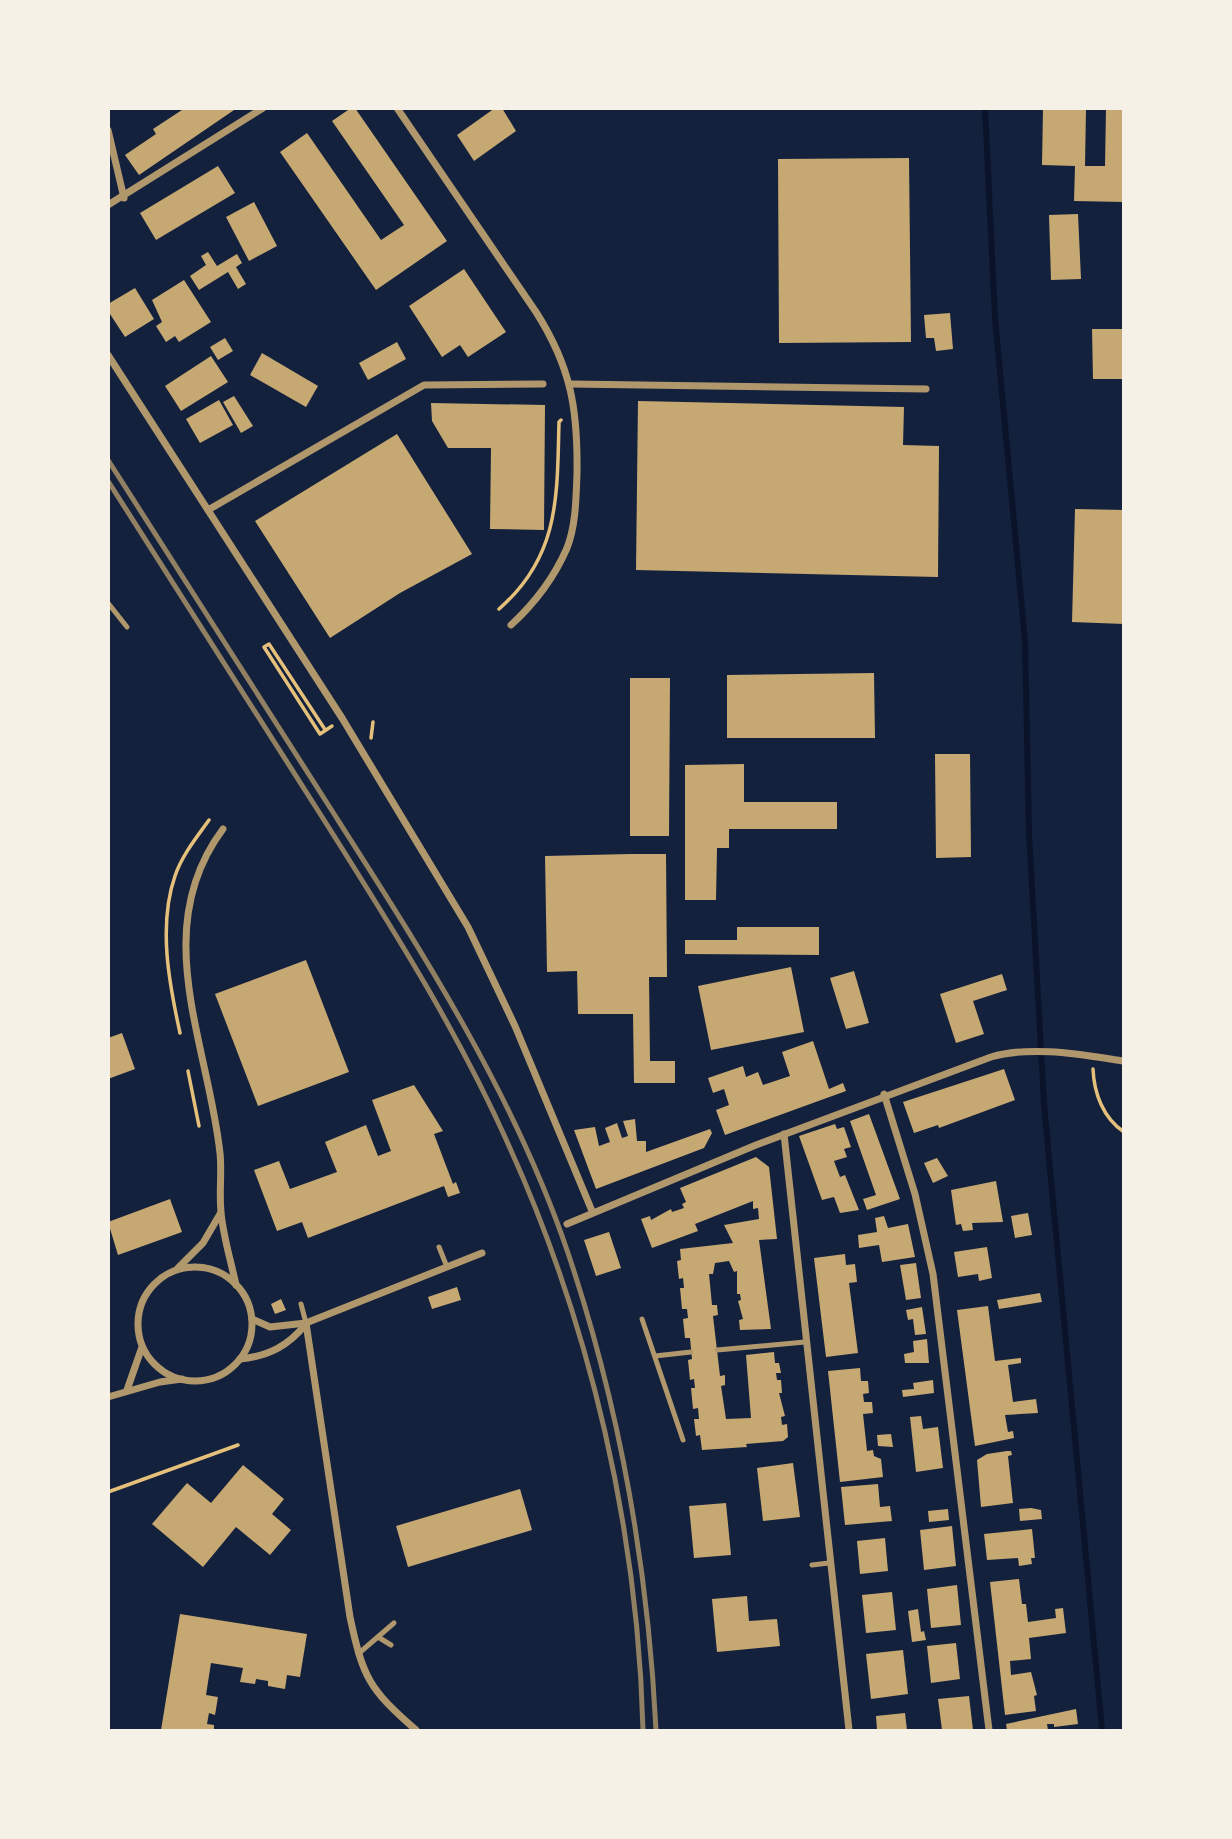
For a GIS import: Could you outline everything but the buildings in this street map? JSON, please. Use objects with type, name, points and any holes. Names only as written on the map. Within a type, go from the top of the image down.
[{"type":"street","points":[[108,205],[124,198],[263,108]]},
{"type":"street","points":[[397,108],[543,322],[571,384],[576,409],[577,491],[570,536],[551,579],[533,604],[511,625]]},
{"type":"street","points":[[108,130],[124,198]]},
{"type":"street","points":[[108,355],[352,736],[468,926],[515,1026],[592,1211]]},
{"type":"street","points":[[208,510],[424,385],[543,384]]},
{"type":"street","points":[[571,384],[926,389]]},
{"type":"street","points":[[142,1347],[161,1369],[182,1379],[194,1381],[215,1378],[240,1359],[250,1339],[249,1307],[236,1285],[221,1214],[220,1153],[192,1007],[185,935],[195,876],[223,829]]},
{"type":"street","points":[[567,1224],[592,1211],[884,1094],[991,1057],[1015,1053],[1070,1054],[1124,1061]]},
{"type":"street","points":[[884,1094],[919,1206],[933,1274],[989,1731]]},
{"type":"street","points":[[784,1134],[849,1731]]},
{"type":"street","points":[[127,1390],[142,1347],[137,1320],[144,1298],[157,1281],[174,1271],[203,1243],[221,1214]]},
{"type":"street","points":[[251,1319],[270,1327],[306,1323],[482,1253]]},
{"type":"street","points":[[174,1271],[202,1268],[221,1274],[236,1285]]},
{"type":"street","points":[[240,1359],[257,1357],[276,1350],[292,1341],[306,1323]]},
{"type":"street","points":[[306,1323],[358,1654],[364,1674],[377,1692],[416,1731]]},
{"type":"street","points":[[108,1397],[127,1390],[182,1379]]},
{"type":"lane","points":[[108,603],[127,628]]},
{"type":"lane","points":[[439,1247],[447,1267]]},
{"type":"lane","points":[[301,1304],[306,1323]]},
{"type":"lane","points":[[642,1320],[683,1440]]},
{"type":"lane","points":[[717,1350],[805,1342]]},
{"type":"lane","points":[[654,1356],[691,1352]]},
{"type":"lane","points":[[813,1565],[829,1563]]},
{"type":"lane","points":[[358,1654],[394,1623]]},
{"type":"lane","points":[[378,1637],[391,1645]]},
{"type":"path","points":[[499,609],[532,570],[554,523],[559,422]]},
{"type":"path","points":[[320,734],[264,647],[269,644],[324,728]]},
{"type":"path","points":[[373,722],[373,748]]},
{"type":"path","points":[[1092,1056],[1094,1091],[1104,1110],[1124,1132]]},
{"type":"path","points":[[108,1492],[238,1445]]},
{"type":"waterway","points":[[985,108],[995,318],[1025,641],[1029,833],[1044,1104],[1102,1730]]},
{"type":"railway","points":[[108,460],[430,967],[521,1135],[568,1253],[603,1370],[617,1429],[646,1608],[656,1730]]},
{"type":"railway","points":[[108,481],[399,939],[468,1061],[509,1146],[564,1286],[605,1432],[631,1581],[643,1730]]}]
